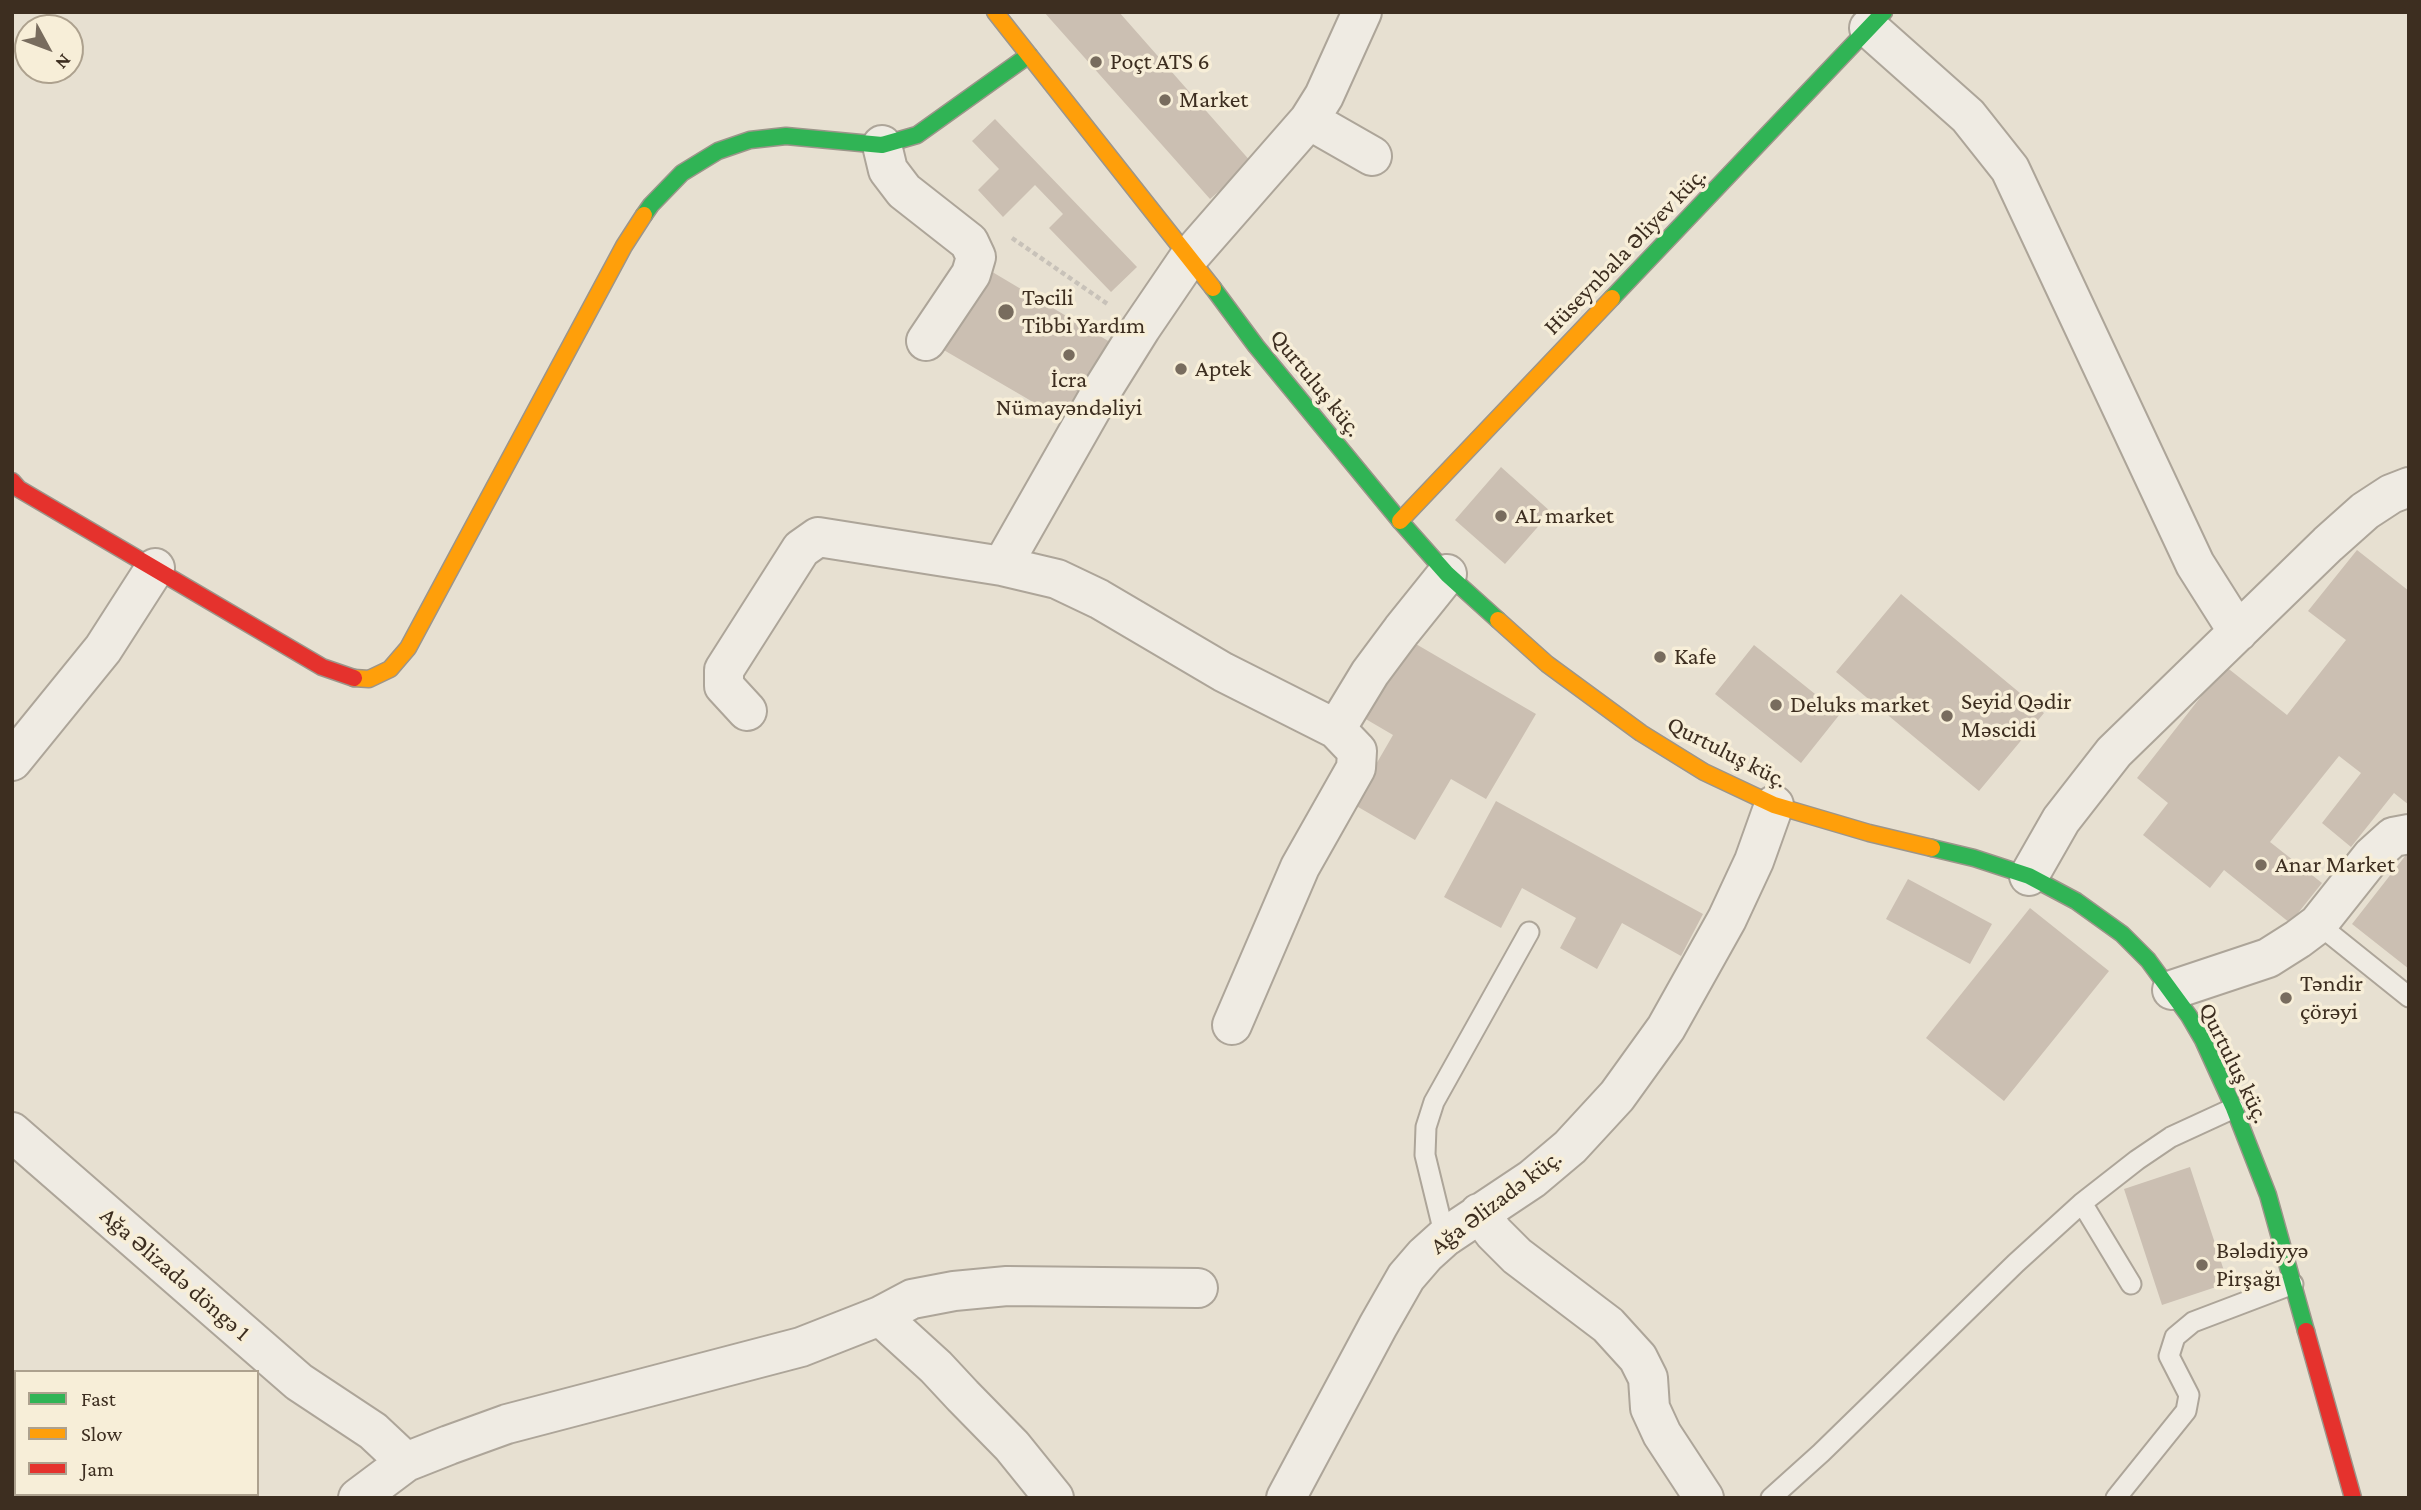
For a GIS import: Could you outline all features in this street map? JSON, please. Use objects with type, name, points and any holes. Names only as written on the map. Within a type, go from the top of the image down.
[{"type":"main road","name":"Qurtuluş küç.","points":[[995,12],[1190,256],[1256,346],[1400,521],[1447,574],[1547,664],[1641,733],[1704,772],[1774,805],[1869,833],[1974,858],[2029,876],[2076,901],[2122,934],[2148,960],[2172,990],[2203,1040],[2234,1108],[2267,1195],[2353,1498]]},
{"type":"main road","name":"Hüseynbala Əliyev küç.","points":[[1400,521],[1876,20]]},
{"type":"main road","points":[[12,481],[19,489],[322,667],[350,678],[369,679],[390,669],[408,648],[624,246],[651,205],[681,173],[718,151],[750,140],[786,136],[881,145],[917,135],[1030,55]]},
{"type":"street","points":[[1002,566],[1141,328],[1190,256],[1309,120],[1324,96],[1362,12]]},
{"type":"street","points":[[1876,20],[1968,116],[2010,169],[2195,564],[2238,632]]},
{"type":"street","points":[[1309,120],[1372,156]]},
{"type":"street","points":[[881,145],[888,170],[904,191],[969,242],[976,257],[971,274],[926,341]]},
{"type":"street","points":[[2029,876],[2061,820],[2114,752],[2328,544],[2365,511],[2391,494],[2409,487]]},
{"type":"street","points":[[747,711],[724,686],[724,670],[802,549],[818,537],[1002,566],[1057,579],[1099,599],[1223,672],[1336,729],[1357,751],[1356,768],[1300,867],[1232,1025]]},
{"type":"street","points":[[12,761],[103,649],[155,568]]},
{"type":"street","points":[[1336,729],[1370,673],[1447,574]]},
{"type":"street","name":"Ağa Əlizadə küç.","points":[[1286,1498],[1406,1277],[1445,1237],[1532,1179],[1570,1147],[1616,1096],[1666,1028],[1727,919],[1754,861],[1774,805]]},
{"type":"street","points":[[2172,990],[2268,958],[2318,924],[2372,856],[2393,837],[2409,834]]},
{"type":"street","name":"Ağa Əlizadə döngə 1","points":[[12,1132],[299,1382],[373,1431],[406,1462]]},
{"type":"street","points":[[1479,1213],[1517,1256],[1608,1325],[1638,1358],[1648,1378],[1650,1408],[1662,1434],[1704,1498]]},
{"type":"street","points":[[358,1498],[406,1462],[507,1424],[801,1347],[880,1316],[912,1299],[954,1291],[1006,1286],[1198,1288]]},
{"type":"street","points":[[880,1316],[936,1367],[1012,1446],[1054,1498]]},
{"type":"lane","points":[[2318,924],[2409,998]]},
{"type":"lane","points":[[1445,1237],[1425,1155],[1426,1127],[1434,1102],[1529,932]]},
{"type":"lane","points":[[1771,1498],[2082,1203],[2171,1137],[2234,1108]]},
{"type":"lane","points":[[2082,1203],[2131,1284]]},
{"type":"lane","points":[[2116,1498],[2186,1411],[2189,1395],[2169,1356],[2175,1337],[2193,1321],[2293,1284]]},
{"type":"path","points":[[1008,235],[1141,328]]},
{"type":"building","points":[[1044,12],[1119,12],[1252,163],[1210,199]]},
{"type":"building","points":[[995,119],[1137,267],[1111,292],[1049,228],[1063,214],[1035,185],[1003,217],[978,190],[999,169],[972,141]]},
{"type":"building","points":[[989,270],[1115,345],[1069,423],[942,349]]},
{"type":"building","points":[[1501,467],[1551,512],[1505,564],[1455,520]]},
{"type":"building","points":[[2357,550],[2409,591],[2409,805],[2394,793],[2351,847],[2322,823],[2361,773],[2339,756],[2270,842],[2322,883],[2290,923],[2224,870],[2210,888],[2143,835],[2168,803],[2137,778],[2225,666],[2287,715],[2346,640],[2308,611]]},
{"type":"building","points":[[1901,594],[2044,713],[1979,791],[1836,672]]},
{"type":"building","points":[[1409,640],[1536,714],[1486,799],[1451,779],[1415,840],[1353,804],[1393,735],[1364,718]]},
{"type":"building","points":[[1754,645],[1840,714],[1801,763],[1715,694]]},
{"type":"building","points":[[1496,801],[1703,914],[1681,956],[1622,923],[1597,969],[1560,948],[1576,918],[1522,888],[1501,928],[1444,897]]},
{"type":"building","points":[[2409,851],[2409,969],[2352,924]]},
{"type":"building","points":[[1908,879],[1992,924],[1970,964],[1886,919]]},
{"type":"building","points":[[2030,908],[2109,971],[2004,1101],[1926,1038]]},
{"type":"building","points":[[2190,1167],[2228,1283],[2162,1305],[2124,1189]]},
{"type":"traffic: fast","points":[[1612,298],[1884,12]]},
{"type":"traffic: fast","points":[[644,215],[682,173],[718,151],[750,140],[786,136],[882,145],[917,135],[1029,55]]},
{"type":"traffic: fast","points":[[1213,288],[1256,346],[1400,521],[1447,574],[1498,620]]},
{"type":"traffic: fast","points":[[1932,848],[2029,876],[2076,901],[2122,934],[2148,960],[2203,1040],[2234,1108],[2268,1195],[2306,1331]]},
{"type":"traffic: slow","points":[[995,12],[1213,288]]},
{"type":"traffic: slow","points":[[354,678],[369,679],[390,669],[408,648],[624,246],[644,215]]},
{"type":"traffic: slow","points":[[1400,521],[1612,298]]},
{"type":"traffic: slow","points":[[1498,620],[1547,664],[1641,733],[1704,772],[1774,805],[1932,848]]},
{"type":"traffic: jam","points":[[12,481],[19,489],[322,667],[354,678]]},
{"type":"traffic: jam","points":[[2306,1331],[2353,1498]]},
{"type":"place","name":"Poçt ATS 6","points":[[1096,62]]},
{"type":"place","name":"Market","points":[[1165,100]]},
{"type":"place","name":"Təcili Tibbi Yardım","points":[[1006,312]]},
{"type":"place","name":"İcra Nümayəndəliyi","points":[[1069,355]]},
{"type":"place","name":"Aptek","points":[[1181,369]]},
{"type":"place","name":"AL market","points":[[1501,516]]},
{"type":"place","name":"Kafe","points":[[1660,657]]},
{"type":"place","name":"Deluks market","points":[[1776,705]]},
{"type":"place","name":"Seyid Qədir Məscidi","points":[[1947,716]]},
{"type":"place","name":"Anar Market","points":[[2261,865]]},
{"type":"place","name":"Təndir çörəyi","points":[[2286,998]]},
{"type":"place","name":"Bələdiyyə Pirşağı","points":[[2202,1265]]}]
